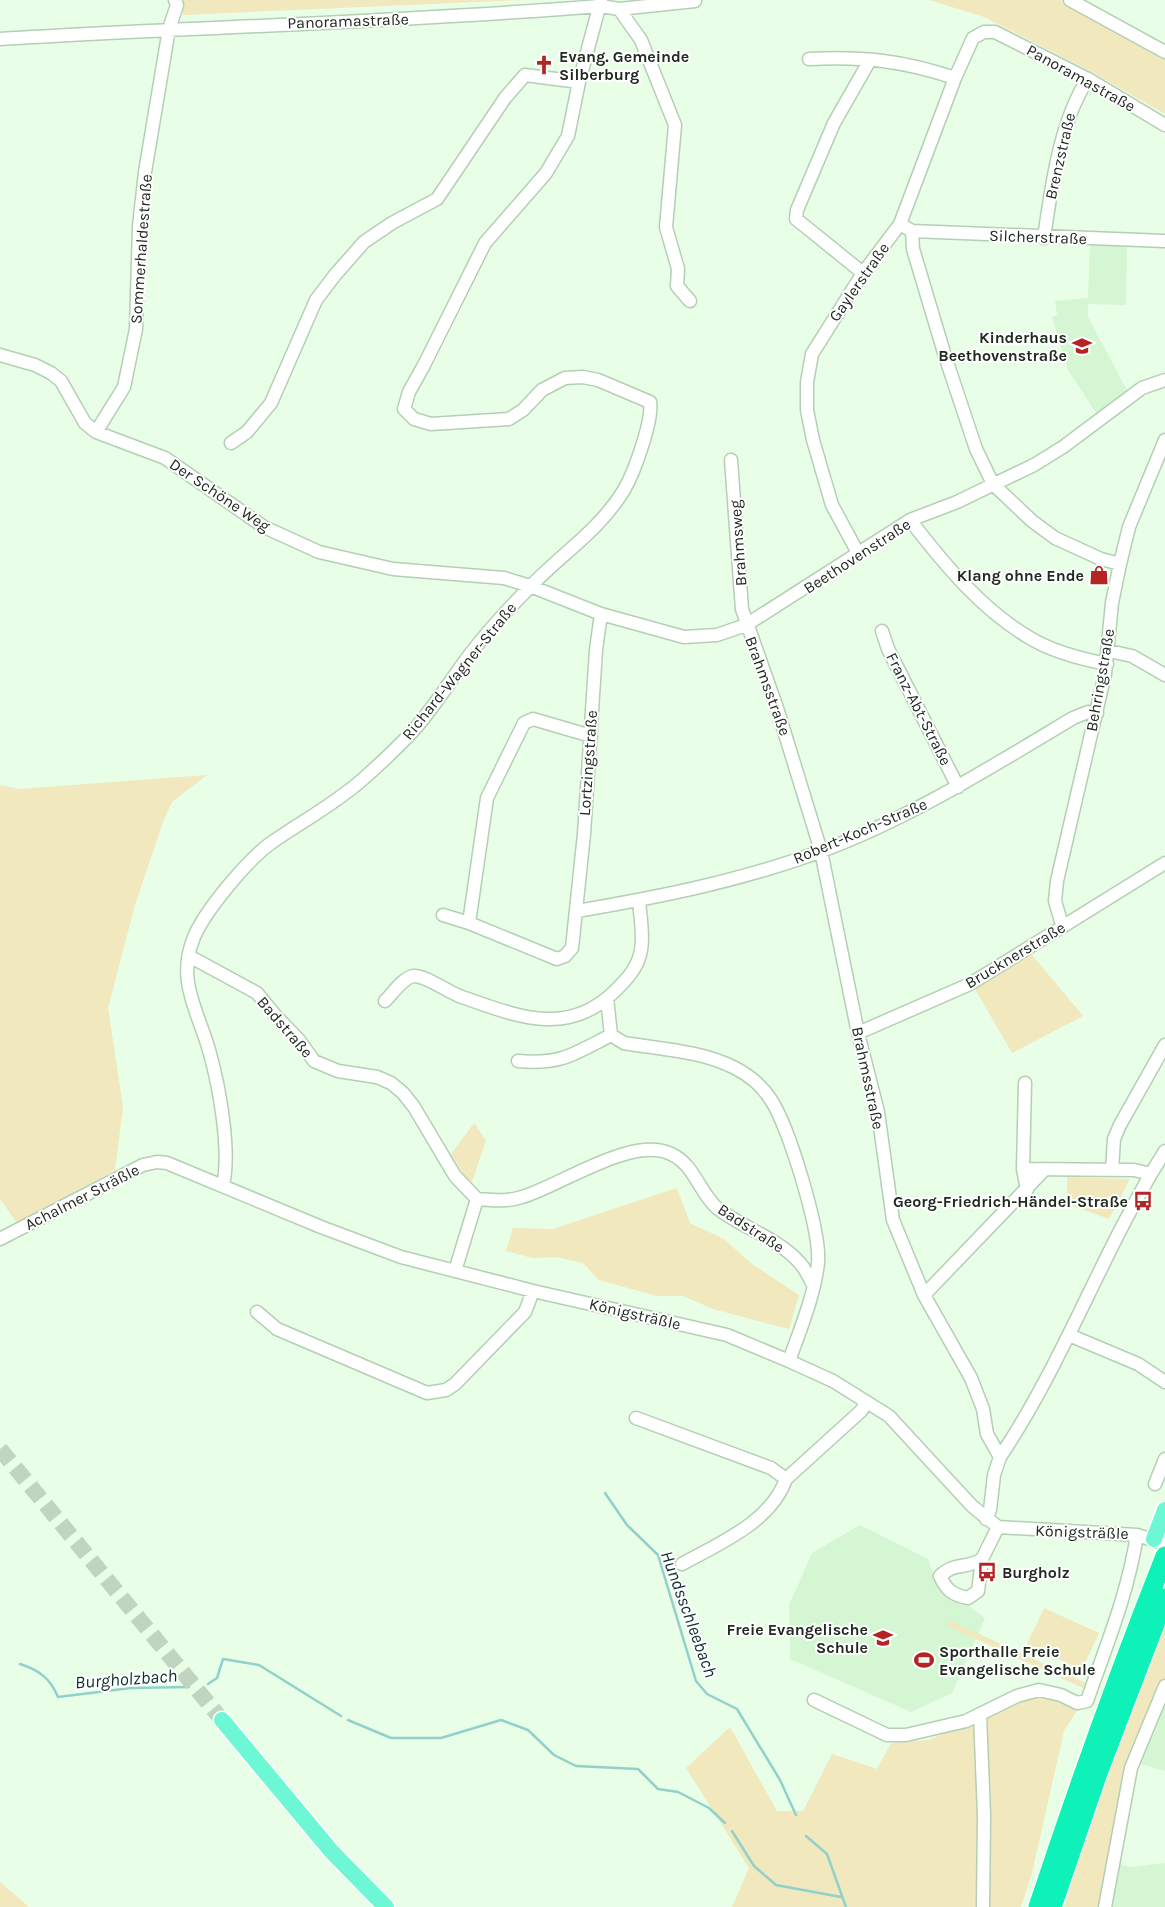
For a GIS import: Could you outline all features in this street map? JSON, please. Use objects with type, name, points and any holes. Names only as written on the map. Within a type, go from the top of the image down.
[{"type":"highway","points":[[1038,1907],[1073,1800],[1131,1642],[1161,1545]]},
{"type":"highway","points":[[1052,1907],[1098,1773],[1165,1598]]},
{"type":"main road","points":[[1161,1545],[1165,1510]]},
{"type":"main road","points":[[222,1720],[332,1852],[386,1907]]},
{"type":"street","name":"Sommerhaldestraße","points":[[96,432],[124,387],[136,329],[139,226],[145,172],[169,29],[174,16],[175,0]]},
{"type":"street","points":[[1070,0],[1165,52]]},
{"type":"street","name":"Panoramastraße","points":[[0,39],[169,29],[482,15],[601,3],[619,9],[695,1]]},
{"type":"street","points":[[231,443],[247,432],[270,402],[316,300],[364,242],[392,223],[437,199],[505,98],[525,75],[579,82],[601,3]]},
{"type":"street","points":[[619,9],[641,40],[675,125],[666,227],[678,269],[677,286],[690,301]]},
{"type":"street","name":"Gaylerstraße","points":[[858,553],[832,505],[813,440],[807,410],[807,382],[812,354],[863,273],[900,224],[955,78],[973,38],[984,32],[996,32]]},
{"type":"street","name":"Panoramastraße","points":[[996,32],[1088,79],[1165,124]]},
{"type":"street","points":[[809,59],[850,56],[916,65],[955,78]]},
{"type":"street","points":[[863,273],[796,219],[797,210],[831,131],[870,60]]},
{"type":"street","name":"Brenzstraße","points":[[1044,238],[1051,189],[1072,106],[1088,79]]},
{"type":"street","name":"Richard-Wagner-Straße","points":[[223,1185],[226,1172],[223,1130],[209,1049],[194,1013],[188,987],[188,956],[194,936],[220,896],[268,845],[361,781],[413,731],[473,650],[530,586],[586,538],[623,491],[641,451],[651,407],[648,400],[598,380],[584,377],[565,378],[542,390],[523,410],[509,419],[431,424],[414,419],[404,409],[409,392],[485,243],[546,173],[568,136],[579,82]]},
{"type":"street","points":[[900,224],[912,232],[913,248],[945,356],[976,449],[993,484],[1032,521],[1055,538],[1101,559],[1120,564]]},
{"type":"street","name":"Silcherstraße","points":[[912,232],[1165,241]]},
{"type":"street","name":"Der Schöne Weg","points":[[0,354],[51,372],[61,381],[85,423],[96,432],[165,458],[264,527],[319,552],[393,569],[504,578],[530,586]]},
{"type":"street","name":"Beethovenstraße","points":[[530,586],[601,614],[684,637],[717,635],[746,625],[831,573],[858,553],[910,520],[957,502],[1034,465],[1064,447],[1120,402],[1147,386],[1163,380]]},
{"type":"street","name":"Behringstraße","points":[[1062,925],[1055,901],[1057,881],[1097,713],[1108,657],[1112,602],[1120,564],[1129,526],[1165,440]]},
{"type":"street","name":"Brahmsweg","points":[[732,460],[742,609],[746,625]]},
{"type":"street","points":[[910,520],[957,576],[1006,621],[1030,638],[1053,649],[1108,657],[1132,656],[1165,675]]},
{"type":"street","name":"Lortzingstraße","points":[[469,923],[557,959],[565,956],[572,948],[577,911],[591,736],[595,660],[601,614]]},
{"type":"street","name":"Brahmsstraße","points":[[746,625],[777,708],[821,851],[858,1033],[878,1112],[893,1220],[924,1295],[971,1378],[983,1409],[987,1434],[1000,1457]]},
{"type":"street","name":"Franz-Abt-Straße","points":[[882,631],[888,648],[958,787]]},
{"type":"street","name":"Robert-Koch-Straße","points":[[577,911],[718,884],[821,851],[958,787],[1073,718],[1088,712],[1097,713]]},
{"type":"street","points":[[443,915],[469,923],[487,798],[524,722],[533,718],[591,736]]},
{"type":"street","name":"Brucknerstraße","points":[[858,1033],[970,984],[1017,956],[1062,925],[1165,863]]},
{"type":"street","points":[[385,1001],[406,979],[413,976],[421,977],[460,997],[529,1018],[563,1019],[580,1014],[608,998],[636,967],[641,949],[639,900]]},
{"type":"street","name":"Badstraße","points":[[188,956],[257,993],[274,1015],[299,1040],[314,1061],[338,1071],[377,1077],[403,1093],[414,1107],[455,1176],[477,1199],[502,1201],[522,1197],[581,1171],[632,1152],[658,1150],[671,1153],[683,1161],[702,1191],[717,1207],[786,1250],[800,1263],[813,1285]]},
{"type":"street","points":[[608,998],[611,1035]]},
{"type":"street","points":[[518,1061],[554,1062],[572,1056],[611,1035]]},
{"type":"street","points":[[611,1035],[624,1043],[716,1060],[736,1068],[762,1089],[772,1101],[782,1123],[812,1215],[818,1244],[818,1263],[805,1318],[789,1361]]},
{"type":"street","points":[[1112,1170],[1114,1140],[1120,1124],[1165,1045]]},
{"type":"street","points":[[1024,1083],[1023,1169],[1027,1190]]},
{"type":"street","points":[[986,1519],[990,1510],[994,1475],[1000,1457],[1070,1335],[1151,1174],[1165,1151]]},
{"type":"street","name":"Achalmer Sträßle","points":[[0,1239],[150,1164],[167,1164],[223,1185]]},
{"type":"street","points":[[1023,1169],[1112,1170],[1151,1174]]},
{"type":"street","points":[[924,1295],[1027,1190],[1045,1169]]},
{"type":"street","name":"Königsträßle","points":[[223,1185],[321,1227],[400,1257],[533,1291],[726,1335],[789,1361],[833,1381],[895,1420],[986,1519],[998,1527],[1017,1530],[1137,1534],[1161,1545]]},
{"type":"street","points":[[455,1271],[477,1199]]},
{"type":"street","points":[[257,1312],[277,1329],[427,1393],[446,1390],[455,1384],[525,1312],[533,1291]]},
{"type":"street","points":[[1070,1335],[1138,1364],[1165,1382]]},
{"type":"street","points":[[682,1564],[740,1531],[781,1494],[786,1479],[861,1411],[867,1402]]},
{"type":"street","points":[[636,1418],[770,1468],[786,1479]]},
{"type":"street","points":[[1155,1484],[1165,1459]]},
{"type":"street","points":[[982,1559],[998,1527]]},
{"type":"street","points":[[814,1700],[887,1735],[906,1736],[959,1723],[1017,1696],[1039,1690],[1061,1695],[1076,1703],[1087,1701],[1119,1616],[1131,1574],[1137,1534]]},
{"type":"street","points":[[1105,1907],[1132,1768],[1165,1686]]},
{"type":"street","points":[[980,1714],[984,1816],[983,1907]]},
{"type":"shaded area","points":[[181,0],[522,0],[183,15]]},
{"type":"shaded area","points":[[929,0],[1060,0],[1165,58],[1165,114],[1090,71],[984,17]]},
{"type":"shaded area","name":"Kinderhaus Beethovenstraße","points":[[1090,243],[1127,244],[1126,305],[1088,304],[1088,317],[1130,396],[1099,418],[1068,370],[1052,317],[1057,315],[1055,301],[1088,298]]},
{"type":"shaded area","points":[[207,775],[172,802],[163,822],[135,905],[108,1008],[123,1107],[115,1170],[17,1223],[0,1199],[0,785],[19,789]]},
{"type":"shaded area","points":[[1032,955],[1083,1016],[1012,1053],[974,987]]},
{"type":"shaded area","points":[[474,1123],[486,1140],[472,1182],[465,1177],[451,1154]]},
{"type":"shaded area","points":[[1067,1177],[1130,1179],[1109,1219],[1067,1204]]},
{"type":"shaded area","points":[[677,1188],[690,1223],[724,1239],[752,1264],[799,1295],[789,1329],[713,1309],[683,1296],[657,1296],[599,1280],[583,1263],[557,1257],[532,1258],[506,1251],[513,1228],[553,1229]]},
{"type":"shaded area","name":"Freie Evangelische Schule","points":[[860,1525],[928,1559],[939,1591],[964,1602],[985,1618],[952,1693],[911,1712],[790,1659],[789,1605],[812,1553]]},
{"type":"shaded area","points":[[1044,1608],[1099,1633],[1082,1670],[1027,1644]]},
{"type":"shaded area","points":[[1165,1616],[1165,1678],[1127,1771],[1100,1907],[1064,1907],[1107,1776]]},
{"type":"shaded area","points":[[949,1620],[1086,1683],[1083,1688],[947,1626]]},
{"type":"shaded area","points":[[1043,1697],[1078,1709],[1064,1731],[1032,1873],[1021,1907],[732,1907],[749,1868],[686,1768],[730,1727],[777,1811],[803,1811],[832,1754],[877,1769],[891,1743],[929,1740],[1025,1698]]},
{"type":"shaded area","points":[[1165,1697],[1165,1771],[1138,1763]]},
{"type":"shaded area","points":[[1117,1863],[1130,1867],[1165,1863],[1165,1907],[1109,1907]]},
{"type":"shaded area","points":[[0,1882],[29,1907],[0,1907]]},
{"type":"waterway","name":"Hundsschleebach","points":[[605,1493],[627,1525],[658,1555],[696,1681],[707,1694],[737,1709],[780,1780],[796,1815]]},
{"type":"waterway","name":"Burgholzbach","points":[[208,1684],[217,1678],[223,1659],[259,1665],[341,1716]]},
{"type":"waterway","name":"Burgholzbach","points":[[20,1664],[33,1669],[43,1676],[58,1697],[131,1688],[189,1687]]},
{"type":"waterway","name":"Burgholzbach","points":[[348,1720],[391,1738],[441,1738],[501,1720],[528,1730],[554,1755],[576,1766],[638,1769],[658,1789],[678,1792],[709,1808],[725,1823]]},
{"type":"waterway","name":"Burgholzbach","points":[[732,1831],[754,1866],[776,1885],[841,1897]]},
{"type":"waterway","name":"Hundsschleebach","points":[[806,1836],[827,1854],[846,1907]]},
{"type":"tunnel","points":[[0,1449],[222,1720]]},
{"type":"place","name":"Evang. Gemeinde Silberburg","points":[[544,65]]},
{"type":"place","name":"Kinderhaus Beethovenstraße","points":[[1082,346]]},
{"type":"place","name":"Klang ohne Ende","points":[[1099,575]]},
{"type":"place","name":"Georg-Friedrich-Händel-Straße","points":[[1143,1201]]},
{"type":"place","name":"Burgholz","points":[[987,1572]]},
{"type":"place","name":"Freie Evangelische Schule","points":[[883,1638]]},
{"type":"place","name":"Sporthalle Freie Evangelische Schule","points":[[924,1660]]}]
